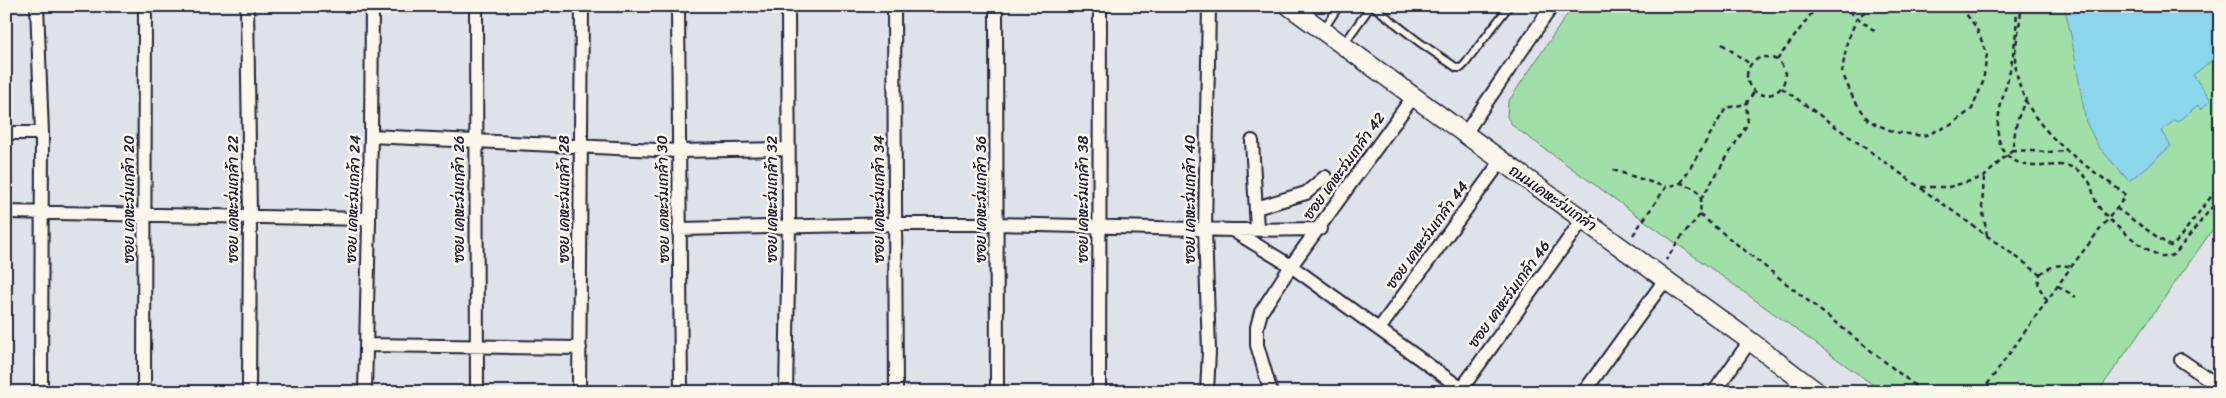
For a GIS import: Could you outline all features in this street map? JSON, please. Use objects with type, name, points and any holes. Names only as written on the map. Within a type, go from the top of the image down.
[{"type":"street","points":[[37,6],[42,133],[41,389],[48,392]]},
{"type":"street","name":"ซอย เคหะร่มเกล้า 20","points":[[144,392],[146,6]]},
{"type":"street","name":"ซอย เคหะร่มเกล้า 22","points":[[247,6],[250,216],[249,392]]},
{"type":"street","name":"ซอย เคหะร่มเกล้า 24","points":[[365,392],[372,136],[372,6]]},
{"type":"street","name":"ซอย เคหะร่มเกล้า 26","points":[[476,6],[477,392]]},
{"type":"street","name":"ซอย เคหะร่มเกล้า 28","points":[[579,392],[582,6]]},
{"type":"street","name":"ซอย เคหะร่มเกล้า 30","points":[[678,6],[681,392]]},
{"type":"street","name":"ซอย เคหะร่มเกล้า 32","points":[[786,392],[789,226],[788,6]]},
{"type":"street","name":"ซอย เคหะร่มเกล้า 34","points":[[894,6],[896,392]]},
{"type":"street","name":"ซอย เคหะร่มเกล้า 36","points":[[996,6],[998,224],[996,392]]},
{"type":"street","name":"ซอย เคหะร่มเกล้า 38","points":[[1099,392],[1100,6]]},
{"type":"street","name":"ซอย เคหะร่มเกล้า 40","points":[[1207,392],[1209,350],[1205,229],[1209,6]]},
{"type":"street","name":"ถนนเคหะร่มเกล้า","points":[[1289,6],[1464,136],[1750,341],[1817,392]]},
{"type":"street","points":[[1464,136],[1550,7]]},
{"type":"street","name":"ซอย เคหะร่มเกล้า 42","points":[[1270,389],[1257,345],[1257,327],[1261,312],[1291,266],[1413,97]]},
{"type":"street","points":[[6,133],[42,133]]},
{"type":"street","points":[[372,136],[678,151],[788,149]]},
{"type":"street","points":[[1252,141],[1257,229]]},
{"type":"street","name":"ซอย เคหะร่มเกล้า 44","points":[[1379,329],[1501,161]]},
{"type":"street","points":[[1256,208],[1306,193],[1325,177]]},
{"type":"street","points":[[6,212],[369,220]]},
{"type":"street","name":"ซอย เคหะร่มเกล้า 46","points":[[1464,390],[1583,220]]},
{"type":"street","points":[[679,228],[998,224],[1232,230],[1320,228]]},
{"type":"street","points":[[1232,230],[1291,266],[1464,390]]},
{"type":"street","points":[[1584,392],[1661,277]]},
{"type":"street","points":[[1714,392],[1750,341]]},
{"type":"street","points":[[366,346],[476,345],[580,348]]},
{"type":"street","points":[[2181,360],[2220,387]]},
{"type":"lane","points":[[1323,31],[1339,6]]},
{"type":"lane","points":[[1343,46],[1372,6],[1419,42],[1457,68],[1461,68],[1509,6]]},
{"type":"path","points":[[1777,60],[1817,6]]},
{"type":"path","points":[[1842,6],[1875,31]]},
{"type":"path","points":[[1872,6],[1857,18],[1847,42],[1842,72],[1853,98],[1869,121],[1894,132],[1923,136],[1951,125],[1972,108],[1983,82],[1987,54],[1976,27],[1960,6]]},
{"type":"path","points":[[2016,6],[2010,70],[2000,105],[1998,124],[2001,143],[2006,154],[2024,165],[2042,167],[2061,164],[2075,167],[2089,179],[2097,204],[2108,218],[2155,254],[2168,257],[2175,254],[2220,197]]},
{"type":"path","points":[[1982,392],[2071,267],[2125,197],[2124,194],[2065,151],[2045,132],[2026,98],[2020,84],[2015,59],[2020,6]]},
{"type":"path","points":[[1722,44],[1750,64]]},
{"type":"path","points":[[1763,56],[1777,60],[1785,73],[1782,88],[1769,95],[1754,92],[1746,79],[1750,64],[1763,56]]},
{"type":"path","points":[[1782,88],[2040,274]]},
{"type":"path","points":[[1661,277],[1680,239],[1700,215],[1701,199],[1748,123],[1746,104],[1754,92]]},
{"type":"path","points":[[2012,150],[2017,121],[2026,98]]},
{"type":"path","points":[[1681,183],[1726,108],[1746,104]]},
{"type":"path","points":[[1920,187],[1949,187],[1984,177],[2012,150],[2065,151]]},
{"type":"path","points":[[1613,170],[1666,187],[1681,183],[1696,189],[1701,199]]},
{"type":"path","points":[[1984,177],[1982,207],[1986,235]]},
{"type":"path","points":[[2116,208],[2170,246],[2174,245],[2220,185]]},
{"type":"path","points":[[1623,249],[1666,187]]},
{"type":"path","points":[[1700,215],[1923,392]]},
{"type":"path","points":[[2047,302],[2041,294],[2038,285],[2040,274],[2049,267],[2061,264],[2071,267]]},
{"type":"path","points":[[2058,285],[2076,297]]},
{"type":"green space","points":[[1573,6],[2220,6],[2220,219],[2098,392],[1883,392],[1513,126],[1507,117],[1508,102]]},
{"type":"water","points":[[2064,6],[2220,6],[2220,54],[2193,75],[2211,100],[2201,109],[2198,105],[2177,122],[2175,120],[2161,131],[2171,146],[2129,181],[2098,146],[2086,122]]}]
